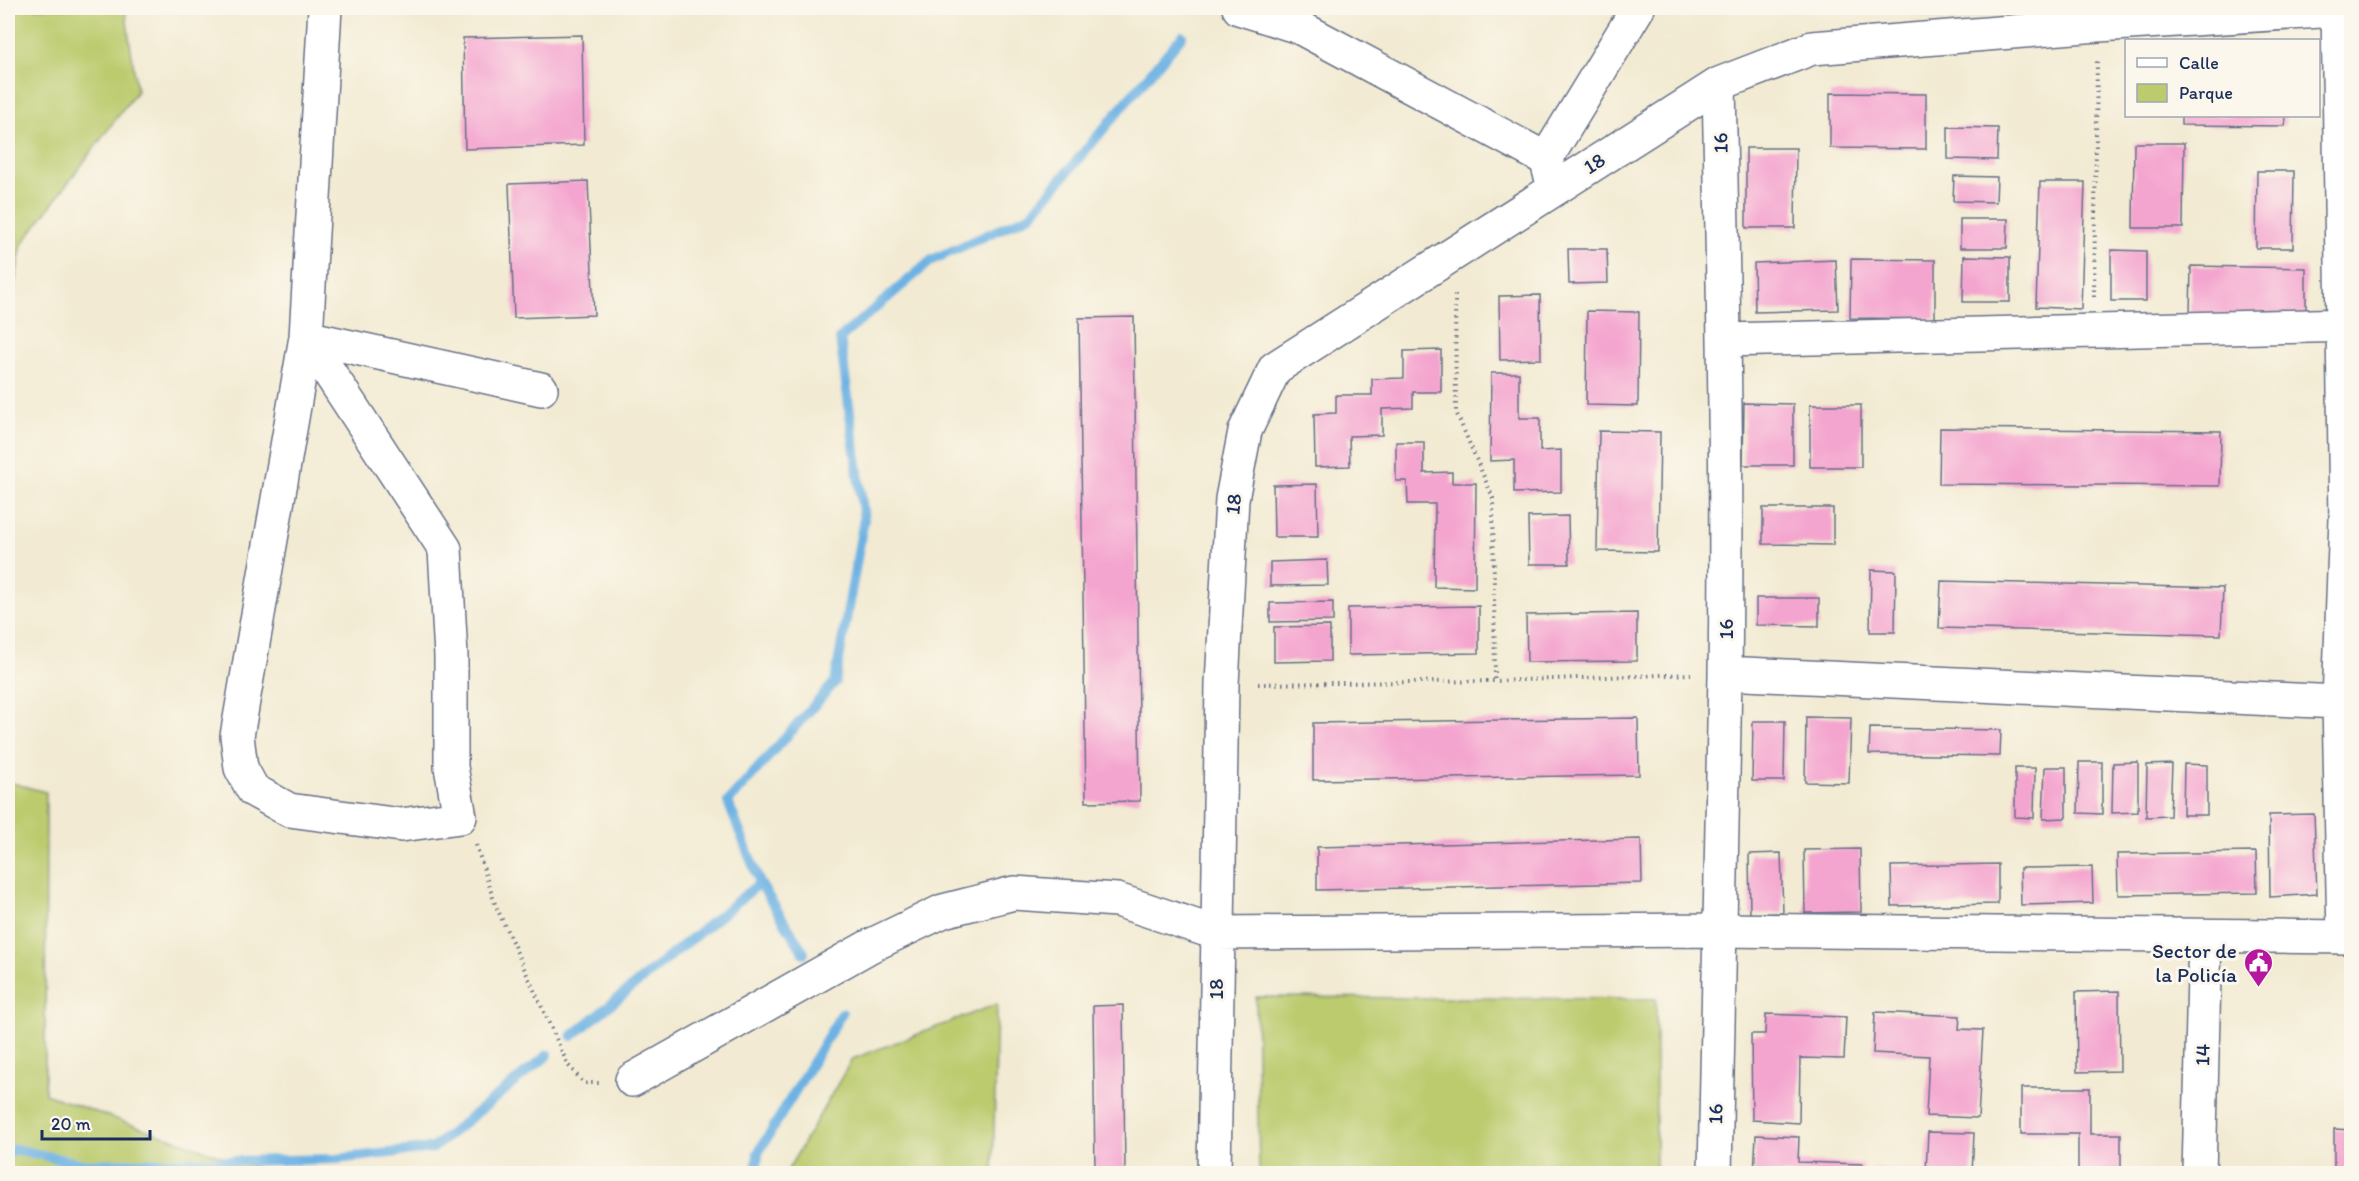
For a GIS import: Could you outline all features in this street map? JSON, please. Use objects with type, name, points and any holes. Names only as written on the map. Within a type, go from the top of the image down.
[{"type":"street","points":[[306,337],[445,549],[451,656],[451,767],[460,817],[401,825],[289,810],[254,790],[241,768],[237,736],[306,337],[325,8]]},
{"type":"street","points":[[1239,8],[1299,27],[1550,174],[1638,8]]},
{"type":"street","points":[[632,1080],[880,941],[943,911],[1014,893],[1117,900],[1216,933],[1717,930],[2348,937],[2339,702],[2349,519],[2342,9]]},
{"type":"street","name":"18","points":[[1214,1173],[1216,933],[1222,684],[1232,499],[1245,432],[1275,368],[1454,255],[1550,174],[1719,84],[1812,48],[2098,25],[2342,9]]},
{"type":"street","name":"16","points":[[1715,1173],[1717,930],[1725,673],[1725,340],[1719,84]]},
{"type":"street","points":[[1725,340],[2347,325]]},
{"type":"street","points":[[306,337],[541,389]]},
{"type":"street","points":[[1725,673],[2339,702]]},
{"type":"street","name":"14","points":[[2199,1173],[2205,936]]},
{"type":"path","points":[[2093,331],[2098,25]]},
{"type":"path","points":[[1454,255],[1456,412],[1493,498],[1495,681]]},
{"type":"path","points":[[1222,684],[1495,681],[1725,673]]},
{"type":"path","points":[[460,817],[480,852],[495,904],[568,1065],[584,1083],[632,1080]]},
{"type":"green space","points":[[8,8],[125,8],[137,91],[22,244],[8,317]]},
{"type":"green space","points":[[8,782],[46,792],[45,1094],[270,1173],[8,1173]]},
{"type":"green space","points":[[1256,997],[1656,999],[1656,1173],[1259,1173]]},
{"type":"green space","points":[[997,1004],[993,1173],[786,1173],[852,1059]]},
{"type":"building","points":[[582,35],[584,145],[465,149],[463,38]]},
{"type":"building","points":[[1830,93],[1926,94],[1926,149],[1830,148]]},
{"type":"building","points":[[2181,117],[2286,117],[2285,126],[2181,125]]},
{"type":"building","points":[[1948,127],[1998,128],[1997,160],[1948,159]]},
{"type":"building","points":[[2134,143],[2184,143],[2183,228],[2133,228]]},
{"type":"building","points":[[1746,148],[1796,148],[1795,228],[1746,228]]},
{"type":"building","points":[[2257,171],[2294,171],[2293,248],[2256,248]]},
{"type":"building","points":[[1954,176],[1997,177],[1996,202],[1953,201]]},
{"type":"building","points":[[588,181],[594,315],[514,318],[509,184]]},
{"type":"building","points":[[2040,182],[2085,182],[2081,309],[2036,307]]},
{"type":"building","points":[[1960,219],[2008,219],[2007,248],[1960,248]]},
{"type":"building","points":[[1568,249],[1607,249],[1608,283],[1569,284]]},
{"type":"building","points":[[2111,250],[2146,251],[2146,301],[2111,301]]},
{"type":"building","points":[[1964,256],[2010,257],[2010,302],[1963,302]]},
{"type":"building","points":[[1851,259],[1935,260],[1935,319],[1850,318]]},
{"type":"building","points":[[1836,260],[1838,310],[1755,312],[1754,263]]},
{"type":"building","points":[[2191,266],[2306,268],[2306,316],[2190,315]]},
{"type":"building","points":[[1540,295],[1541,359],[1500,360],[1499,296]]},
{"type":"building","points":[[1587,311],[1639,312],[1638,406],[1586,405]]},
{"type":"building","points":[[1134,317],[1140,801],[1086,802],[1079,318]]},
{"type":"building","points":[[1441,350],[1441,392],[1413,392],[1413,408],[1382,409],[1382,435],[1349,436],[1350,466],[1315,467],[1314,414],[1336,413],[1336,395],[1372,395],[1372,379],[1404,378],[1404,351]]},
{"type":"building","points":[[1491,373],[1519,373],[1519,418],[1540,418],[1540,451],[1561,450],[1561,492],[1514,493],[1514,460],[1490,461]]},
{"type":"building","points":[[1744,403],[1793,404],[1793,465],[1743,465]]},
{"type":"building","points":[[1810,405],[1861,405],[1861,467],[1810,467]]},
{"type":"building","points":[[1940,428],[2221,431],[2220,486],[1939,484]]},
{"type":"building","points":[[1599,431],[1660,432],[1658,552],[1597,551]]},
{"type":"building","points":[[1396,442],[1424,442],[1424,473],[1452,472],[1452,483],[1476,483],[1475,588],[1434,587],[1435,504],[1408,504],[1407,481],[1396,481]]},
{"type":"building","points":[[1317,484],[1318,537],[1274,537],[1273,485]]},
{"type":"building","points":[[1763,508],[1833,508],[1833,545],[1763,544]]},
{"type":"building","points":[[1568,516],[1569,564],[1529,564],[1528,517]]},
{"type":"building","points":[[1327,560],[1328,585],[1270,586],[1270,562]]},
{"type":"building","points":[[1871,570],[1896,571],[1895,632],[1870,632]]},
{"type":"building","points":[[1941,581],[2223,588],[2221,635],[1939,628]]},
{"type":"building","points":[[1756,598],[1819,598],[1819,626],[1756,625]]},
{"type":"building","points":[[1333,602],[1333,621],[1270,622],[1270,603]]},
{"type":"building","points":[[1479,606],[1479,653],[1348,655],[1348,608]]},
{"type":"building","points":[[1637,613],[1637,661],[1527,662],[1526,615]]},
{"type":"building","points":[[1330,626],[1330,661],[1274,662],[1274,627]]},
{"type":"building","points":[[1806,717],[1851,718],[1849,783],[1805,782]]},
{"type":"building","points":[[1638,718],[1639,775],[1313,780],[1313,723]]},
{"type":"building","points":[[1753,721],[1785,721],[1784,781],[1752,781]]},
{"type":"building","points":[[1870,728],[2001,730],[2000,756],[1869,754]]},
{"type":"building","points":[[2079,762],[2102,762],[2102,814],[2078,813]]},
{"type":"building","points":[[2138,762],[2138,812],[2112,813],[2113,763]]},
{"type":"building","points":[[2172,764],[2170,816],[2146,817],[2147,765]]},
{"type":"building","points":[[2184,764],[2207,765],[2207,815],[2183,815]]},
{"type":"building","points":[[2045,767],[2066,767],[2066,818],[2043,819]]},
{"type":"building","points":[[2015,768],[2035,768],[2034,818],[2015,817]]},
{"type":"building","points":[[2314,814],[2317,894],[2270,897],[2269,815]]},
{"type":"building","points":[[1641,839],[1642,883],[1317,890],[1317,847]]},
{"type":"building","points":[[1860,849],[1861,912],[1805,913],[1804,850]]},
{"type":"building","points":[[2256,852],[2257,893],[2118,895],[2117,854]]},
{"type":"building","points":[[1781,853],[1783,913],[1750,914],[1749,854]]},
{"type":"building","points":[[1998,864],[1998,904],[1892,906],[1891,866]]},
{"type":"building","points":[[2092,867],[2093,903],[2021,905],[2020,868]]},
{"type":"building","points":[[2119,991],[2120,1071],[2077,1072],[2076,992]]},
{"type":"building","points":[[1123,1005],[1125,1171],[1095,1172],[1093,1006]]},
{"type":"building","points":[[1875,1012],[1960,1016],[1959,1029],[1983,1030],[1978,1118],[1926,1116],[1929,1056],[1873,1053]]},
{"type":"building","points":[[1766,1014],[1846,1017],[1844,1059],[1800,1058],[1799,1123],[1752,1120],[1751,1034],[1765,1034]]},
{"type":"building","points":[[2021,1088],[2090,1088],[2090,1134],[2121,1134],[2121,1174],[2078,1174],[2078,1134],[2021,1134]]},
{"type":"building","points":[[2334,1129],[2352,1130],[2352,1174],[2334,1174]]},
{"type":"building","points":[[1928,1132],[1974,1133],[1972,1174],[1874,1174],[1874,1169],[1926,1172]]},
{"type":"building","points":[[1756,1135],[1799,1137],[1798,1162],[1863,1164],[1863,1174],[1754,1174]]},
{"type":"waterway","points":[[804,953],[760,883],[728,802],[835,682],[864,519],[840,338],[932,260],[1031,215],[1182,36]]},
{"type":"waterway","points":[[572,1036],[760,883]]},
{"type":"waterway","points":[[756,1174],[758,1153],[842,1013]]},
{"type":"waterway","points":[[8,1154],[15,1149],[82,1164],[337,1159],[433,1148],[548,1055]]},
{"type":"place","name":"Sector de la Policía","points":[[2258,988]]}]
